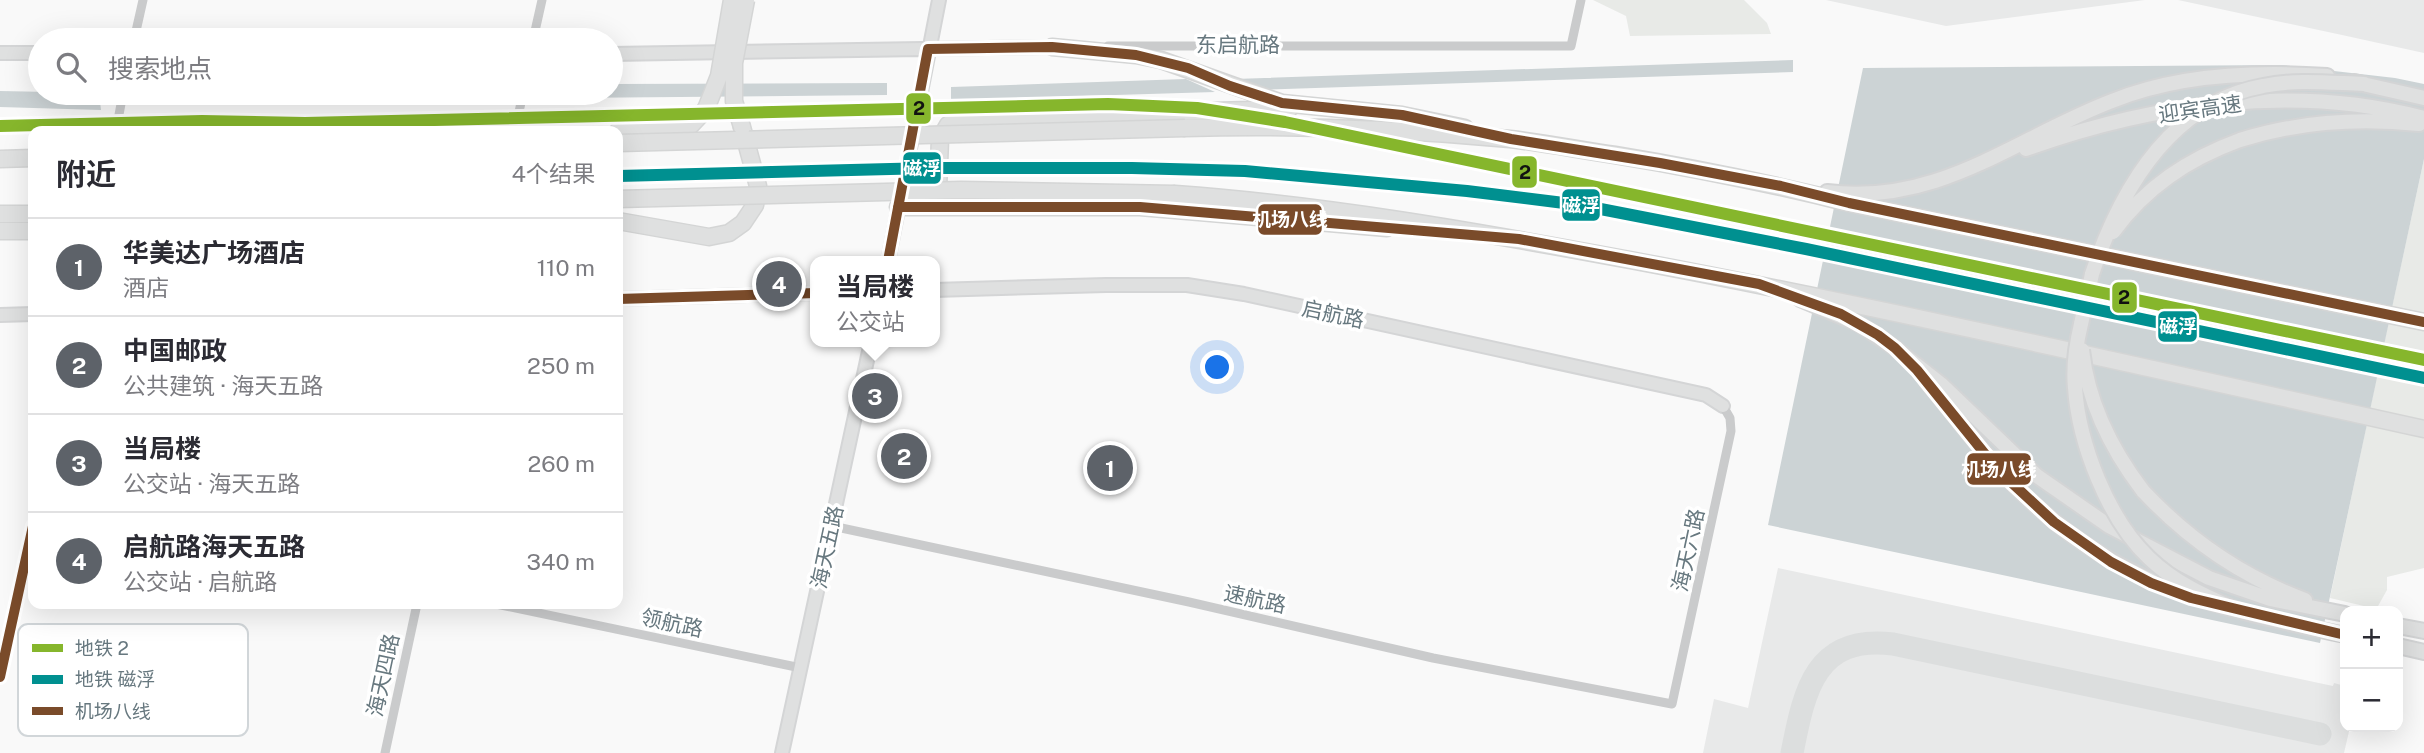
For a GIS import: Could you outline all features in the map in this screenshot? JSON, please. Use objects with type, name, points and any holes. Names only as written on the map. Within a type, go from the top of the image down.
[{"type":"highway","points":[[623,131],[673,130],[691,125],[706,109],[719,76],[732,0]]},
{"type":"highway","points":[[623,222],[709,237],[729,233],[743,223],[755,205],[758,186],[734,100],[734,63],[746,0]]},
{"type":"highway","points":[[1052,47],[1161,60],[1282,103],[1402,116],[1511,139],[1781,186],[1849,203],[2424,322]]},
{"type":"highway","points":[[964,207],[946,201],[938,188],[940,139],[948,125],[962,117],[1315,108]]},
{"type":"highway","points":[[623,143],[1250,126],[1393,130],[1511,139]]},
{"type":"highway","points":[[0,159],[28,158]]},
{"type":"highway","points":[[623,199],[961,190],[1175,194],[1302,204],[1519,239],[1759,284],[2424,429]]},
{"type":"highway","points":[[898,207],[1140,206],[1519,239]]},
{"type":"highway","points":[[0,214],[28,214]]},
{"type":"highway","points":[[0,231],[28,231]]},
{"type":"main road","name":"迎宾高速","points":[[1981,165],[2092,109],[2134,93],[2173,84],[2224,76],[2279,74],[2328,76],[2364,84]]},
{"type":"main road","points":[[2237,610],[2195,592],[2160,568],[2136,544],[2116,514],[2093,465],[2077,408],[2074,369],[2092,274],[2105,234],[2133,181],[2164,142],[2202,110],[2224,98],[2269,85],[2300,82],[2364,84],[2424,98]]},
{"type":"main road","name":"迎宾高速","points":[[1781,186],[1843,194],[1886,191],[1934,183],[2048,141],[2105,125],[2230,103],[2320,102],[2424,118]]},
{"type":"main road","points":[[2092,274],[2110,236],[2140,200],[2183,166],[2220,147],[2258,134],[2295,127],[2375,121],[2424,124]]},
{"type":"main road","points":[[1759,284],[1841,314],[1895,348],[1942,385],[2037,476],[2109,526],[2209,578],[2270,598],[2340,612]]},
{"type":"main road","points":[[2081,324],[2084,368],[2100,419],[2119,457],[2143,491],[2208,550],[2267,583],[2340,611]]},
{"type":"main road","points":[[1895,348],[1935,391],[1984,454],[2029,500],[2071,535],[2111,562],[2151,583],[2191,598],[2340,634]]},
{"type":"main road","points":[[2403,627],[2424,631]]},
{"type":"main road","points":[[2403,647],[2424,652]]},
{"type":"street","points":[[137,28],[143,0]]},
{"type":"street","points":[[536,28],[542,0]]},
{"type":"street","points":[[889,256],[939,0]]},
{"type":"street","name":"东启航路","points":[[623,54],[1155,44],[1571,46],[1581,0]]},
{"type":"street","points":[[0,53],[28,53]]},
{"type":"street","points":[[117,126],[121,105]]},
{"type":"street","points":[[516,126],[520,105]]},
{"type":"street","name":"启航路","points":[[940,290],[1187,285],[1244,294],[1706,395],[1723,406]]},
{"type":"street","points":[[623,299],[810,293]]},
{"type":"street","points":[[0,315],[28,314]]},
{"type":"street","name":"海天五路","points":[[782,753],[871,347]]},
{"type":"street","name":"海天六路","points":[[1671,704],[1731,431],[1730,418],[1723,406]]},
{"type":"street","name":"速航路","points":[[832,526],[960,551],[1433,659],[1671,704]]},
{"type":"street","points":[[0,677],[28,549]]},
{"type":"street","name":"海天四路","points":[[384,753],[415,609]]},
{"type":"street","name":"领航路","points":[[520,609],[801,668]]},
{"type":"shaded area","points":[[1593,0],[1744,0],[1767,23],[1771,34],[1630,36],[1626,16]]},
{"type":"shaded area","points":[[1826,0],[2145,0],[1946,26]]},
{"type":"shaded area","points":[[2178,0],[2424,0],[2424,53],[2342,35]]},
{"type":"shaded area","points":[[1793,60],[1793,72],[1257,90],[1235,79]]},
{"type":"shaded area","points":[[2282,65],[2395,78],[2424,84],[2424,159],[2320,643],[1768,525],[1863,68]]},
{"type":"shaded area","points":[[1186,79],[1215,92],[951,100],[951,87]]},
{"type":"shaded area","points":[[887,83],[887,95],[623,97],[623,84]]},
{"type":"shaded area","points":[[0,91],[28,92],[28,105],[100,105],[101,110],[0,107]]},
{"type":"shaded area","points":[[2424,159],[2424,314],[2392,307]]},
{"type":"shaded area","points":[[2389,320],[2424,328],[2424,420],[2370,409]]},
{"type":"shaded area","points":[[2367,423],[2424,434],[2424,568],[2387,577],[2387,590],[2378,606],[2364,606],[2330,598]]},
{"type":"shaded area","points":[[1778,568],[2333,686],[2334,683],[2340,685],[2340,732],[2349,732],[2344,753],[1703,753],[1714,699],[1748,708]]},
{"type":"taxiway","points":[[1792,753],[1802,709],[1817,672],[1829,658],[1846,648],[1866,643],[1893,644],[2320,734]]},
{"type":"metro line","name":"2","points":[[0,126],[202,121],[305,123],[1108,104],[1197,108],[1285,122],[2424,360]]},
{"type":"metro line","name":"磁浮","points":[[623,176],[930,168],[1132,168],[1245,171],[1467,191],[1580,205],[1806,249],[2424,378]]},
{"type":"transit line","name":"机场八线","points":[[889,256],[928,49],[1052,47],[1136,55],[1188,68],[1230,86],[1282,103],[1402,115],[1511,139],[1781,186],[1849,203],[2424,322]]},
{"type":"transit line","name":"机场八线","points":[[898,207],[1140,207],[1519,239],[1759,284],[1841,314],[1895,348],[1917,370],[2013,484],[2054,522],[2111,562],[2151,583],[2191,598],[2340,634]]},
{"type":"transit line","name":"机场八线","points":[[623,299],[810,293]]},
{"type":"transit line","name":"机场八线","points":[[0,677],[28,549]]},
{"type":"place","name":"启航路海天五路","points":[[779,284]]},
{"type":"place","name":"当局楼","points":[[875,396]]},
{"type":"place","name":"中国邮政","points":[[904,456]]},
{"type":"place","name":"华美达广场酒店","points":[[1110,468]]}]
